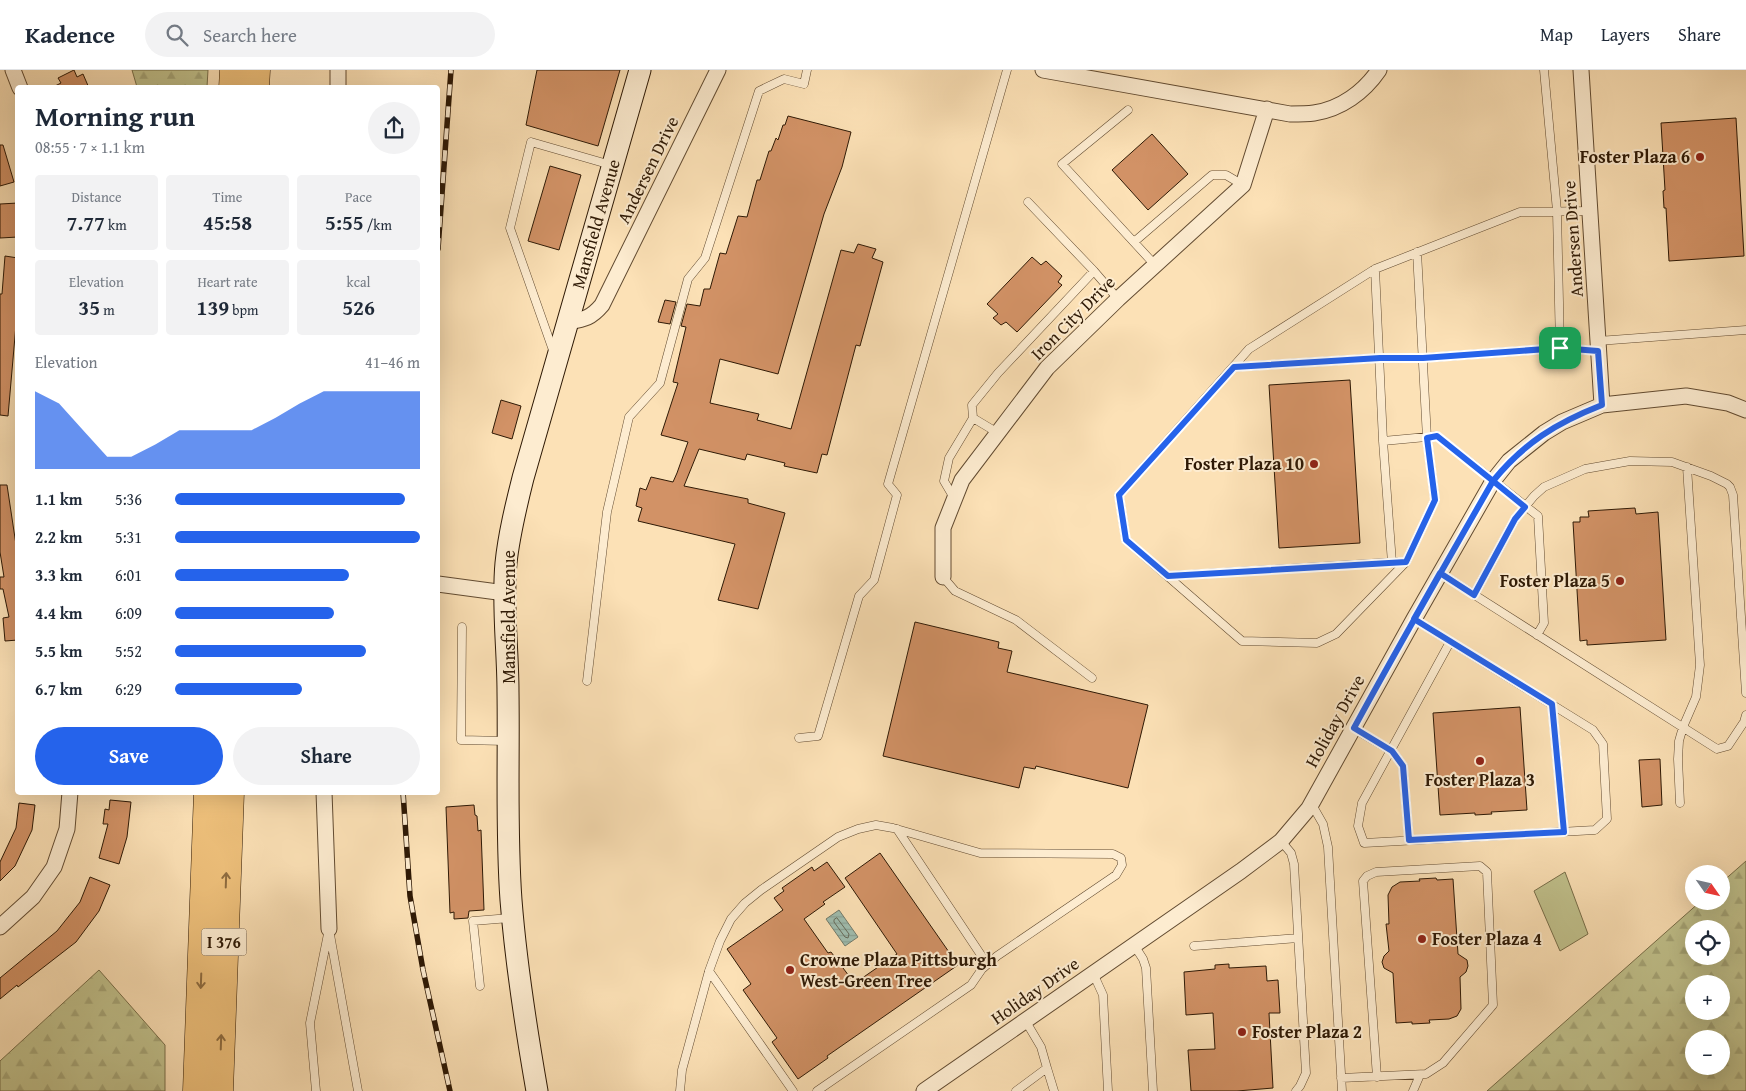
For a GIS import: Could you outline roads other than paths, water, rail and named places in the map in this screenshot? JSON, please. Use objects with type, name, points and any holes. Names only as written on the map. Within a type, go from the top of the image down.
[{"type":"highway","points":[[233,85],[234,70]]},
{"type":"highway","points":[[255,85],[256,70]]},
{"type":"highway","name":"I 376","points":[[197,1091],[208,795]]},
{"type":"highway","name":"I 376","points":[[219,1091],[230,795]]},
{"type":"main road","name":"Mansfield Avenue","points":[[537,1091],[521,988],[513,918],[508,780],[506,564],[513,516],[640,70]]},
{"type":"street","points":[[13,70],[19,85]]},
{"type":"street","points":[[338,70],[338,85]]},
{"type":"street","name":"Andersen Drive","points":[[568,322],[586,319],[596,313],[602,305],[718,70]]},
{"type":"street","points":[[1042,70],[1290,114],[1314,113],[1335,107],[1355,96],[1372,80],[1378,70]]},
{"type":"street","name":"Andersen Drive","points":[[1581,70],[1602,405]]},
{"type":"street","name":"Iron City Drive","points":[[943,577],[943,528],[962,480],[1047,368],[1118,299],[1243,185],[1268,109]]},
{"type":"street","name":"Holiday Drive","points":[[924,1091],[1241,871],[1281,841],[1311,803],[1493,481],[1509,461],[1544,433],[1568,419],[1602,405],[1686,396],[1728,403],[1746,410]]},
{"type":"street","points":[[440,584],[505,593]]},
{"type":"street","points":[[0,927],[33,897],[54,867],[67,829],[70,795]]},
{"type":"street","points":[[324,795],[329,929]]},
{"type":"lane","points":[[587,681],[607,512],[629,417],[660,383],[688,279],[705,258],[759,92],[784,78],[804,84],[807,70]]},
{"type":"lane","points":[[799,738],[818,736],[859,596],[874,580],[897,495],[888,484],[1007,70]]},
{"type":"lane","points":[[1544,70],[1557,211],[1560,348]]},
{"type":"lane","points":[[1128,110],[1062,164],[1156,265]]},
{"type":"lane","points":[[557,361],[510,228],[531,142],[613,166]]},
{"type":"lane","points":[[1134,242],[1212,175],[1226,175],[1243,185]]},
{"type":"lane","points":[[1028,202],[1118,299]]},
{"type":"lane","points":[[1417,252],[1427,438],[1435,500],[1406,562],[1336,634],[1317,643],[1242,641],[1126,540],[1119,495],[1249,349],[1375,269],[1417,252],[1520,212],[1590,211]]},
{"type":"lane","points":[[1375,269],[1383,441],[1392,562]]},
{"type":"lane","points":[[955,499],[944,481],[949,458],[973,418],[972,405],[1094,271]]},
{"type":"lane","points":[[1234,367],[1380,358],[1423,358],[1598,346],[1746,330]]},
{"type":"lane","points":[[973,418],[998,433]]},
{"type":"lane","points":[[1383,441],[1437,436],[1538,516],[1544,622],[1537,635]]},
{"type":"lane","points":[[1474,595],[1515,519],[1544,487],[1585,469],[1630,461],[1672,462],[1687,467],[1727,484],[1732,491],[1746,693]]},
{"type":"lane","points":[[1680,803],[1679,742],[1683,727],[1696,697],[1700,666],[1687,467]]},
{"type":"lane","points":[[1168,576],[1406,562]]},
{"type":"lane","points":[[1440,573],[1717,748],[1721,749],[1730,743],[1746,716]]},
{"type":"lane","points":[[943,577],[955,592],[1016,620],[1092,678]]},
{"type":"lane","points":[[1414,619],[1593,730],[1603,744],[1607,819],[1595,830],[1364,843],[1358,826],[1362,803],[1450,642]]},
{"type":"lane","points":[[462,627],[461,740],[508,741]]},
{"type":"lane","points":[[1552,704],[1564,832]]},
{"type":"lane","points":[[1354,728],[1392,751],[1403,766],[1409,840]]},
{"type":"lane","points":[[1311,803],[1323,824],[1328,847],[1342,1091]]},
{"type":"lane","points":[[680,1091],[682,1070],[709,971],[720,941],[731,919],[745,903],[761,890],[838,837],[858,829],[876,825],[980,852],[1113,854],[1121,858],[1122,864],[1116,875],[996,956],[987,964],[971,985],[817,1091]]},
{"type":"lane","points":[[897,829],[987,964]]},
{"type":"lane","points":[[1281,841],[1291,853],[1294,864],[1306,1073],[1296,1091]]},
{"type":"lane","points":[[1341,1078],[1377,1077],[1420,1075],[1426,1074],[1443,1064],[1493,1005],[1487,872],[1480,866],[1376,872],[1367,876],[1363,881],[1377,1077]]},
{"type":"lane","points":[[480,986],[473,921],[513,918]]},
{"type":"lane","points":[[316,1091],[310,1023],[329,929]]},
{"type":"lane","points":[[329,929],[358,1091]]},
{"type":"lane","points":[[1194,946],[1298,938]]},
{"type":"lane","points":[[1134,945],[1144,959],[1146,968],[1153,1091]]},
{"type":"lane","points":[[709,971],[793,1091]]},
{"type":"lane","points":[[1093,973],[1103,995],[1108,1091]]},
{"type":"lane","points":[[1025,1020],[1041,1047],[1054,1091]]},
{"type":"lane","points":[[1016,1091],[1048,1068]]},
{"type":"lane","points":[[1413,1091],[1420,1075]]},
{"type":"water","points":[[839,910],[858,937],[845,946],[826,919]]},
{"type":"railway","points":[[440,221],[451,70]]},
{"type":"railway","points":[[403,795],[410,896],[423,970],[450,1091]]},
{"type":"place","name":"Foster Plaza 6","points":[[1700,157]]},
{"type":"place","name":"Foster Plaza 10","points":[[1314,464]]},
{"type":"place","name":"Foster Plaza 5","points":[[1620,581]]},
{"type":"place","name":"Foster Plaza 3","points":[[1480,761]]},
{"type":"place","name":"Foster Plaza 4","points":[[1422,939]]},
{"type":"place","name":"Crowne Plaza Pittsburgh West-Green Tree","points":[[790,970]]},
{"type":"place","name":"Foster Plaza 2","points":[[1242,1032]]}]
